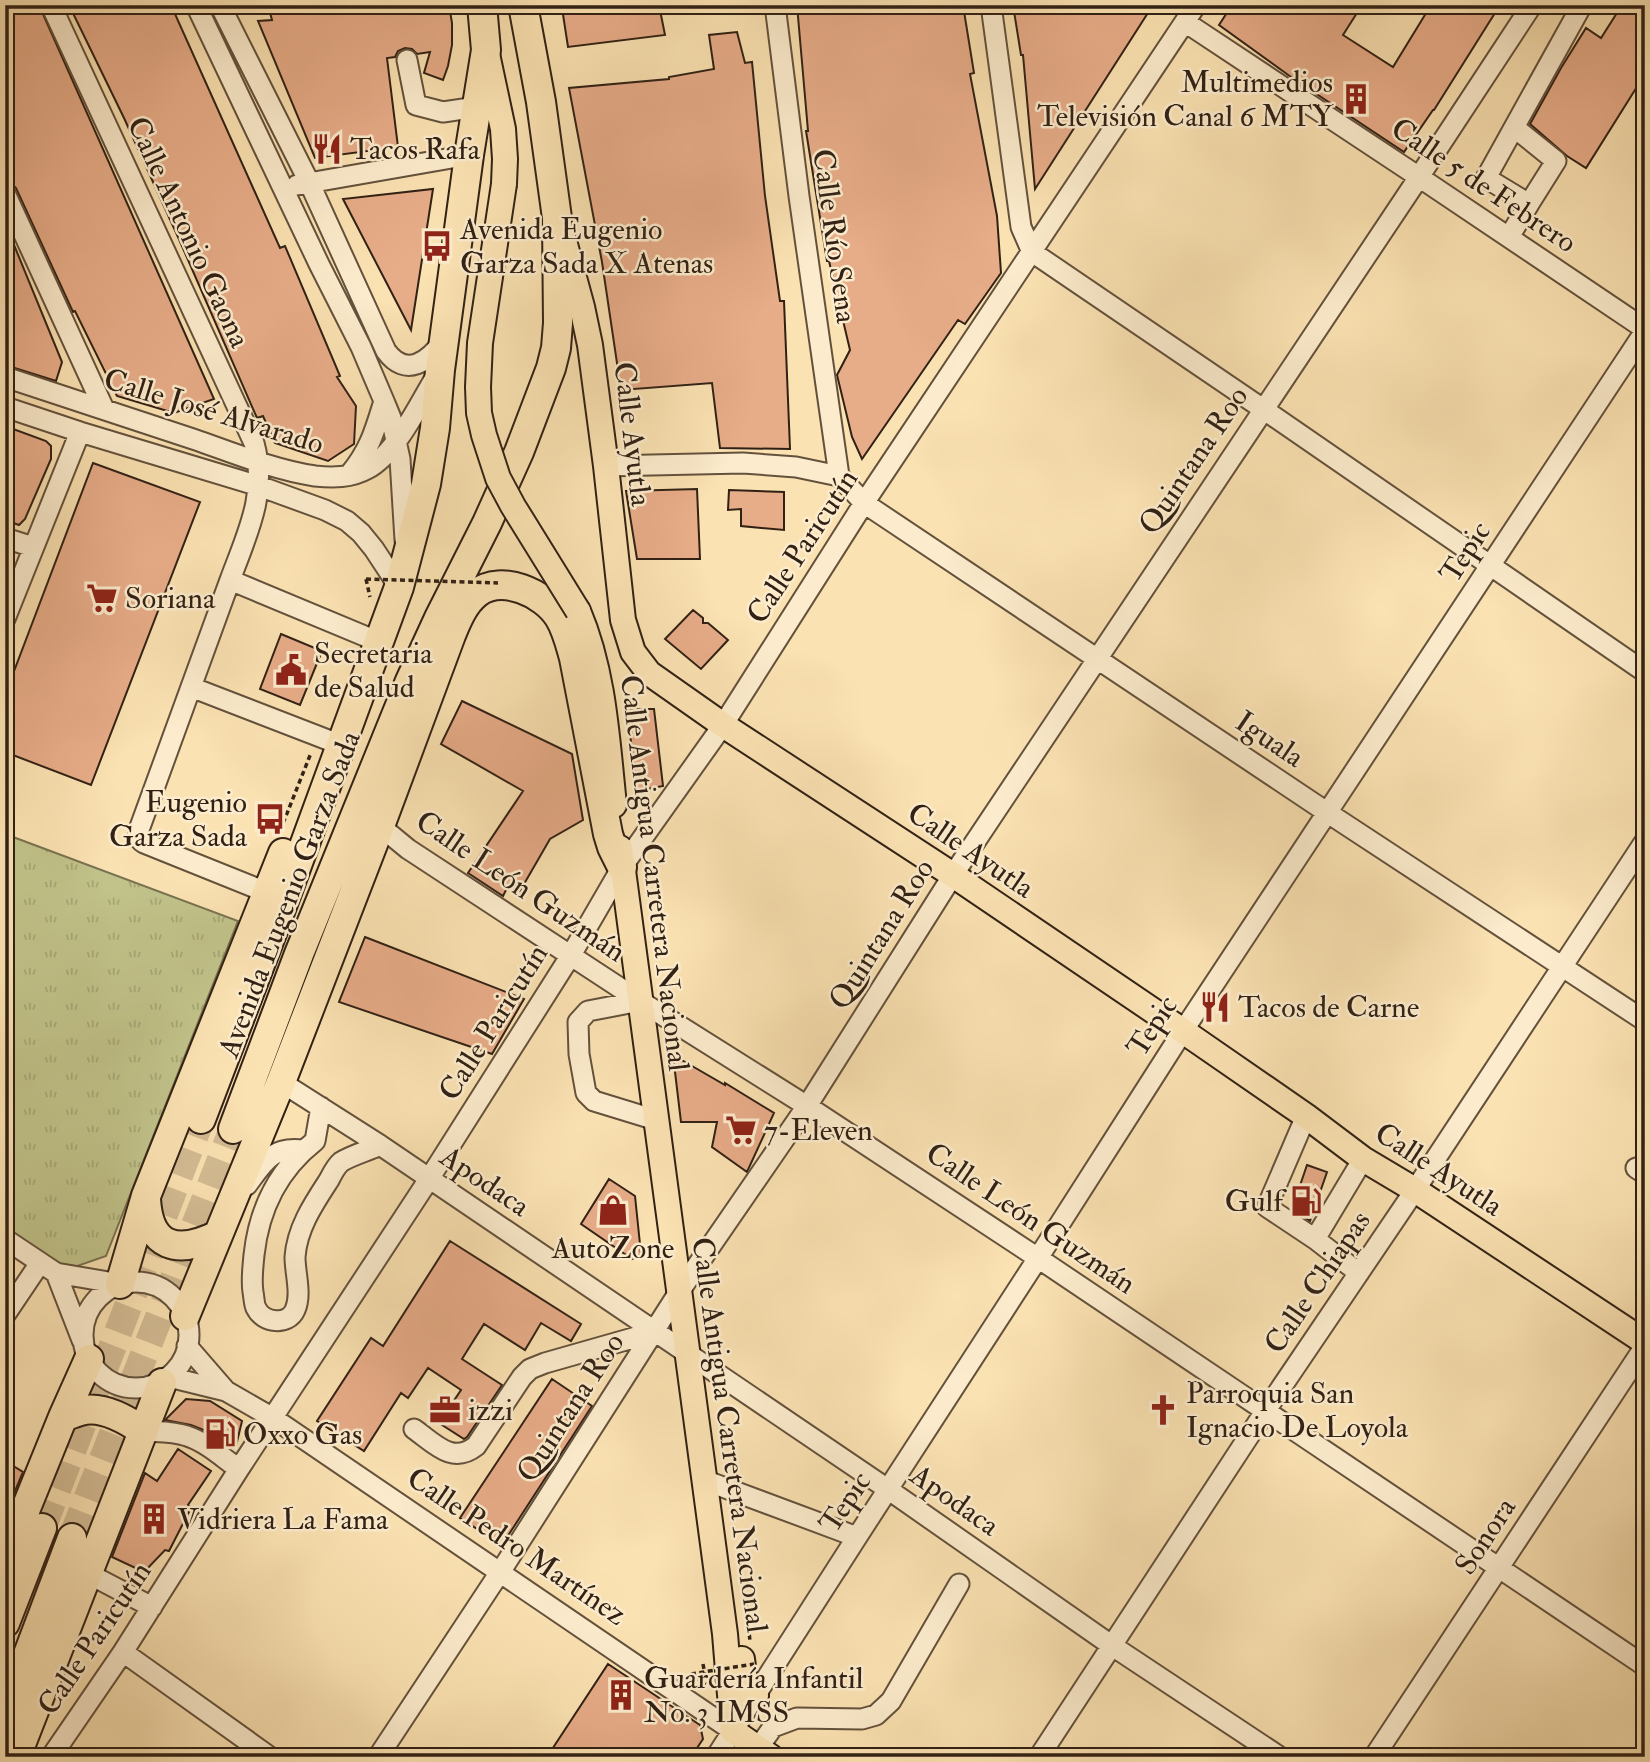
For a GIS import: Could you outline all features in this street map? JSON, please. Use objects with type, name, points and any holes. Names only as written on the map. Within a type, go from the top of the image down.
[{"type":"highway","name":"Avenida Eugenio Garza Sada","points":[[201,1119],[379,642],[402,574],[426,484],[469,155],[486,50],[482,5]]},
{"type":"highway","name":"Avenida Eugenio Garza Sada","points":[[233,1129],[299,954],[385,740],[439,618],[519,453],[551,368],[558,323],[557,218],[541,103],[523,5]]},
{"type":"highway","points":[[185,1316],[281,1082],[442,658],[463,609],[479,591],[506,586],[533,594],[546,601],[568,635],[575,658],[606,826],[622,867]]},
{"type":"highway","points":[[410,681],[442,658]]},
{"type":"highway","points":[[382,820],[385,740]]},
{"type":"highway","points":[[120,1283],[146,1196],[266,892],[302,809],[330,772]]},
{"type":"highway","points":[[146,1196],[149,1223],[153,1231],[177,1246],[195,1245],[223,1223]]},
{"type":"highway","points":[[5,1560],[87,1353]]},
{"type":"highway","points":[[16,1757],[143,1431],[166,1380]]},
{"type":"highway","points":[[63,1418],[83,1410],[103,1411],[143,1431]]},
{"type":"highway","points":[[5,1623],[42,1528]]},
{"type":"highway","points":[[5,1715],[72,1538]]},
{"type":"main road","name":"Calle Antigua Carretera Nacional","points":[[486,50],[503,128],[505,184],[480,343],[478,387],[481,424],[498,478],[578,611],[599,678],[718,1578],[733,1731]]},
{"type":"main road","name":"Calle Ayutla","points":[[557,218],[590,345],[624,620],[633,652],[649,673],[1183,1031],[1363,1159],[1415,1190],[1645,1344]]},
{"type":"main road","points":[[718,1578],[734,1595],[746,1689],[756,1696]]},
{"type":"main road","name":"Calle Pedro Martínez","points":[[733,1731],[764,1752]]},
{"type":"street","name":"Calle Antonio Gaona","points":[[51,5],[254,443],[259,461],[259,486],[253,519],[138,837],[144,843],[266,892]]},
{"type":"street","points":[[196,5],[384,401],[397,440],[401,472],[402,574]]},
{"type":"street","points":[[220,5],[309,183],[391,358],[404,364],[421,363],[435,353],[444,339]]},
{"type":"street","name":"Calle Río Sena","points":[[775,5],[839,476]]},
{"type":"street","points":[[990,5],[1021,227],[1032,252],[1645,671]]},
{"type":"street","name":"Calle Paricutín","points":[[51,1757],[429,1179],[622,867],[723,725],[864,503],[1196,5]]},
{"type":"street","name":"Quintana Roo","points":[[377,1757],[679,1293],[807,1106],[953,875],[1532,5]]},
{"type":"street","points":[[1529,204],[1486,178],[1582,5]]},
{"type":"street","name":"Calle 5 de Febrero","points":[[1185,22],[1645,330]]},
{"type":"street","points":[[407,60],[416,106],[443,112],[477,107]]},
{"type":"street","points":[[1509,237],[1556,161],[1515,128]]},
{"type":"street","points":[[282,187],[469,155]]},
{"type":"street","points":[[5,193],[104,409]]},
{"type":"street","name":"Tepic","points":[[716,1757],[1183,1031],[1645,330]]},
{"type":"street","name":"Calle José Alvarado","points":[[7,382],[104,409],[259,461],[311,475],[330,477],[348,476],[378,463],[397,440],[440,370]]},
{"type":"street","points":[[348,476],[371,444],[384,401]]},
{"type":"street","name":"Calle José Alvarado","points":[[5,407],[259,486],[325,510],[347,521],[402,574]]},
{"type":"street","points":[[5,619],[80,432]]},
{"type":"street","points":[[606,466],[743,463],[796,467],[839,476]]},
{"type":"street","name":"Iguala","points":[[839,476],[864,503],[1645,1021]]},
{"type":"street","points":[[5,538],[33,547]]},
{"type":"street","points":[[230,580],[379,642]]},
{"type":"street","points":[[191,687],[341,745]]},
{"type":"street","name":"Calle León Guzmán","points":[[382,820],[408,849],[1038,1258],[1645,1666]]},
{"type":"street","name":"Calle Chiapas","points":[[1039,1757],[1266,1410],[1645,841]]},
{"type":"street","points":[[640,1001],[589,1011],[578,1021],[579,1054],[586,1093],[594,1101],[656,1120]]},
{"type":"street","name":"Apodaca","points":[[281,1082],[687,1353],[1111,1645],[1280,1757]]},
{"type":"street","points":[[321,1107],[309,1146],[276,1183],[261,1217],[255,1243],[253,1289],[256,1308],[268,1320],[285,1320],[295,1310],[298,1292],[295,1259],[299,1236],[339,1163],[380,1146]]},
{"type":"street","points":[[1306,1116],[1267,1207],[1359,1273]]},
{"type":"street","points":[[223,1223],[270,1157],[283,1150],[309,1146],[339,1163]]},
{"type":"street","points":[[1315,1239],[1363,1159]]},
{"type":"street","points":[[5,1240],[48,1268],[120,1283],[154,1286],[167,1293],[178,1303],[189,1332],[182,1363],[166,1380],[142,1388],[124,1387],[109,1381],[97,1371],[87,1353],[48,1268]]},
{"type":"street","points":[[5,1315],[48,1268]]},
{"type":"street","points":[[87,1353],[84,1323],[91,1308],[102,1295],[120,1283]]},
{"type":"street","points":[[414,1429],[448,1452],[458,1455],[467,1453],[476,1446],[516,1384],[530,1370],[545,1363],[654,1332]]},
{"type":"street","name":"Sonora","points":[[1374,1757],[1645,1344]]},
{"type":"street","name":"Calle Pedro Martínez","points":[[187,1346],[226,1391],[273,1418],[733,1731]]},
{"type":"street","name":"Calle Pedro Martínez","points":[[166,1380],[226,1391]]},
{"type":"street","points":[[143,1431],[188,1436],[239,1469]]},
{"type":"street","points":[[704,1480],[857,1537]]},
{"type":"street","points":[[87,1573],[152,1606]]},
{"type":"street","points":[[764,1752],[773,1727],[797,1718],[862,1719],[876,1715],[891,1701],[959,1584]]},
{"type":"street","points":[[122,1652],[270,1757]]},
{"type":"path","points":[[366,579],[498,583]]},
{"type":"path","points":[[746,1605],[752,1652]]},
{"type":"path","points":[[706,1684],[691,1674],[754,1664]]},
{"type":"green space","points":[[5,834],[238,921],[106,1256],[66,1270],[5,1227]]},
{"type":"building","points":[[5,5],[39,5],[214,399],[174,413],[117,396],[75,311],[73,312],[16,188],[5,181]]},
{"type":"building","points":[[69,5],[171,5],[280,248],[285,246],[340,376],[337,377],[356,406],[354,444],[328,461],[275,443],[263,416],[257,418],[124,118]]},
{"type":"building","points":[[268,5],[449,5],[452,45],[443,80],[424,73],[430,52],[417,54],[412,49],[405,48],[398,51],[395,57],[387,58],[398,147],[315,158],[258,21],[272,20]]},
{"type":"building","points":[[577,5],[659,5],[665,35],[568,47],[562,8]]},
{"type":"building","points":[[797,5],[963,5],[974,73],[970,74],[997,216],[1001,273],[965,324],[958,320],[862,459],[852,437],[837,375],[850,350],[827,261],[806,131]]},
{"type":"building","points":[[1013,5],[1153,5],[1035,189],[1023,55]]},
{"type":"building","name":"Multimedios Televisión Canal 6 MTY","points":[[1232,5],[1362,5],[1343,35],[1393,67],[1431,5],[1500,5],[1434,110],[1404,152],[1291,77],[1219,25]]},
{"type":"building","points":[[1622,5],[1645,5],[1645,74],[1586,168],[1567,156],[1530,124],[1586,28],[1601,38]]},
{"type":"building","points":[[737,32],[745,63],[752,62],[765,196],[780,301],[784,301],[790,449],[720,448],[712,383],[621,390],[602,262],[569,88],[669,79],[714,69],[709,35]]},
{"type":"building","points":[[433,189],[411,330],[343,199]]},
{"type":"building","points":[[5,223],[62,362],[56,381],[5,365]]},
{"type":"building","points":[[5,426],[46,441],[51,446],[51,459],[25,519],[19,525],[5,520]]},
{"type":"building","name":"Soriana","points":[[93,463],[200,502],[91,785],[5,752],[5,695]]},
{"type":"building","points":[[697,489],[700,559],[637,559],[626,491]]},
{"type":"building","points":[[729,490],[784,492],[784,530],[741,526],[741,509],[728,510]]},
{"type":"building","points":[[693,610],[703,618],[703,623],[708,623],[728,640],[701,669],[665,639]]},
{"type":"building","name":"Secretaria de Salud","points":[[281,634],[322,651],[300,705],[260,689]]},
{"type":"building","points":[[462,701],[572,754],[583,820],[550,839],[520,891],[508,886],[503,896],[468,873],[523,791],[441,744]]},
{"type":"building","points":[[627,709],[654,709],[663,786],[637,791]]},
{"type":"building","points":[[365,937],[524,999],[492,1054],[339,1002]]},
{"type":"building","points":[[673,1055],[774,1113],[747,1172],[712,1147],[717,1122],[681,1122]]},
{"type":"building","name":"Gulf","points":[[1307,1165],[1327,1172],[1310,1221],[1292,1209]]},
{"type":"building","name":"AutoZone","points":[[609,1179],[635,1196],[641,1254],[632,1259],[581,1224]]},
{"type":"building","points":[[450,1241],[581,1324],[571,1341],[541,1323],[525,1350],[484,1324],[462,1359],[502,1385],[467,1437],[464,1439],[439,1423],[461,1390],[428,1368],[408,1398],[401,1393],[364,1451],[317,1421],[371,1338],[383,1346]]},
{"type":"building","points":[[552,1379],[592,1406],[502,1545],[460,1518]]},
{"type":"building","name":"Oxxo Gas","points":[[186,1399],[210,1401],[242,1421],[236,1446],[191,1425],[165,1420]]},
{"type":"building","points":[[178,1449],[211,1471],[188,1505],[191,1508],[169,1551],[165,1550],[144,1572],[112,1557],[145,1473],[157,1481]]},
{"type":"building","points":[[5,1461],[23,1472],[5,1515]]},
{"type":"building","name":"Guardería Infantil No. 3 IMSS","points":[[608,1664],[700,1725],[703,1739],[691,1757],[547,1757]]},
{"type":"tunnel","points":[[42,1528],[201,1119]]},
{"type":"tunnel","points":[[72,1538],[233,1129]]},
{"type":"place","name":"Multimedios Televisión Canal 6 MTY","points":[[1356,99]]},
{"type":"place","name":"Tacos Rafa","points":[[327,149]]},
{"type":"place","name":"Avenida Eugenio Garza Sada X Atenas","points":[[437,246]]},
{"type":"place","name":"Soriana","points":[[102,598]]},
{"type":"place","name":"Secretaria de Salud","points":[[291,670]]},
{"type":"place","name":"Eugenio Garza Sada","points":[[270,819]]},
{"type":"place","name":"Tacos de Carne","points":[[1215,1007]]},
{"type":"place","name":"7-Eleven","points":[[741,1130]]},
{"type":"place","name":"Gulf","points":[[1306,1201]]},
{"type":"place","name":"AutoZone","points":[[613,1210]]},
{"type":"place","name":"izzi","points":[[445,1410]]},
{"type":"place","name":"Parroquia San Ignacio De Loyola","points":[[1163,1410]]},
{"type":"place","name":"Oxxo Gas","points":[[220,1434]]},
{"type":"place","name":"Vidriera La Fama","points":[[154,1519]]},
{"type":"place","name":"Guardería Infantil No. 3 IMSS","points":[[621,1695]]}]
